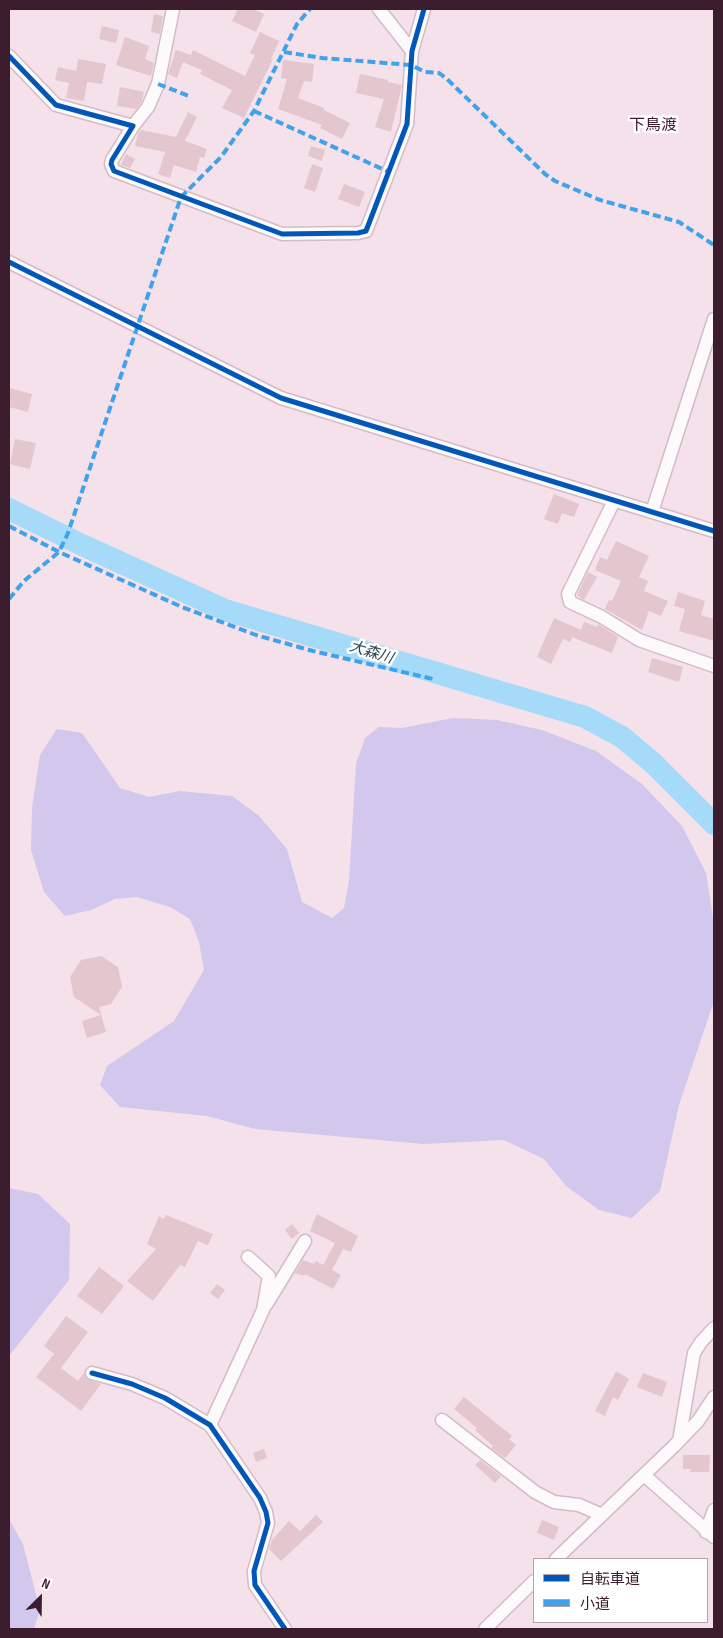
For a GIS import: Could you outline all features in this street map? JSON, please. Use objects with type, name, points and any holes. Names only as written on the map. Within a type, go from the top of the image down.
[{"type":"street","points":[[173,9],[158,84],[148,107],[133,126],[111,164],[114,171],[128,178],[282,234],[337,234],[366,231],[407,124],[412,52],[424,9]]},
{"type":"street","points":[[379,9],[412,52]]},
{"type":"street","points":[[9,56],[56,106],[133,126]]},
{"type":"street","points":[[9,262],[281,398],[714,531]]},
{"type":"street","points":[[652,512],[714,318]]},
{"type":"street","points":[[614,500],[568,594],[570,602],[602,617],[639,640],[714,666]]},
{"type":"street","points":[[210,1425],[263,1310],[305,1241]]},
{"type":"street","points":[[248,1257],[269,1276],[263,1310]]},
{"type":"street","points":[[679,1441],[694,1353],[714,1328]]},
{"type":"street","points":[[92,1373],[132,1384],[166,1398],[210,1425],[260,1498],[266,1512],[268,1523],[254,1571],[254,1585],[285,1629]]},
{"type":"street","points":[[557,1558],[679,1441],[698,1421],[714,1397]]},
{"type":"street","points":[[442,1420],[535,1492],[554,1502],[579,1505],[602,1515]]},
{"type":"street","points":[[644,1475],[710,1535]]},
{"type":"street","points":[[710,1535],[714,1510]]},
{"type":"street","points":[[485,1629],[533,1582]]},
{"type":"shaded area","points":[[453,718],[497,720],[542,730],[596,751],[642,784],[682,826],[706,873],[714,925],[714,1001],[679,1105],[660,1191],[632,1218],[599,1210],[566,1186],[544,1159],[504,1140],[424,1144],[255,1129],[207,1116],[120,1107],[100,1085],[107,1066],[174,1021],[204,970],[199,942],[190,919],[170,907],[137,897],[115,899],[91,910],[65,916],[44,892],[31,850],[32,808],[40,755],[57,729],[82,733],[120,788],[149,797],[180,791],[232,796],[259,816],[287,849],[302,902],[332,918],[344,908],[349,881],[356,764],[365,738],[379,727],[402,728]]},
{"type":"shaded area","points":[[9,1188],[38,1194],[70,1224],[69,1280],[9,1356]]},
{"type":"shaded area","points":[[9,1519],[23,1544],[40,1610],[34,1629],[9,1629]]},
{"type":"building","points":[[238,9],[253,9],[264,14],[256,32],[232,21]]},
{"type":"building","points":[[154,14],[163,16],[160,34],[151,32]]},
{"type":"building","points":[[102,26],[119,30],[116,43],[99,39]]},
{"type":"building","points":[[260,32],[279,41],[271,59],[273,59],[244,118],[222,108],[232,90],[200,74],[202,70],[183,62],[177,78],[168,74],[176,50],[191,55],[193,50],[245,76],[255,55],[250,53]]},
{"type":"building","points":[[125,37],[149,46],[145,59],[154,63],[151,76],[116,65]]},
{"type":"building","points":[[78,59],[106,64],[102,84],[87,82],[84,101],[66,98],[69,83],[55,80],[58,67],[76,71]]},
{"type":"building","points":[[283,60],[314,64],[312,82],[304,81],[298,98],[324,108],[324,110],[350,123],[342,139],[320,128],[322,125],[278,109],[287,79],[281,78]]},
{"type":"building","points":[[360,74],[402,85],[391,132],[375,127],[384,99],[356,93]]},
{"type":"building","points":[[120,87],[144,92],[141,103],[136,109],[117,106]]},
{"type":"building","points":[[188,112],[197,117],[185,141],[207,149],[204,158],[200,157],[196,172],[174,165],[170,178],[158,174],[165,152],[135,146],[138,133],[141,130],[176,137]]},
{"type":"building","points":[[311,146],[325,150],[322,161],[308,156]]},
{"type":"building","points":[[126,154],[135,159],[130,168],[121,165]]},
{"type":"building","points":[[312,164],[323,168],[315,192],[304,188]]},
{"type":"building","points":[[344,184],[365,192],[359,207],[338,199]]},
{"type":"building","points":[[9,388],[32,394],[28,412],[9,407]]},
{"type":"building","points":[[15,439],[36,443],[30,469],[10,464]]},
{"type":"building","points":[[554,494],[579,504],[574,517],[562,513],[558,524],[544,519]]},
{"type":"building","points":[[616,541],[649,556],[639,577],[648,581],[644,591],[668,601],[661,616],[649,611],[642,630],[605,609],[609,600],[612,601],[621,581],[595,570],[600,557],[607,560]]},
{"type":"building","points":[[588,572],[597,577],[584,600],[577,595]]},
{"type":"building","points":[[678,592],[705,601],[701,615],[714,619],[714,641],[679,631],[685,609],[674,606]]},
{"type":"building","points":[[554,618],[581,630],[584,622],[597,627],[598,624],[618,637],[612,653],[572,637],[570,642],[563,639],[551,664],[537,657]]},
{"type":"building","points":[[652,658],[683,667],[679,682],[648,672]]},
{"type":"building","points":[[101,956],[118,967],[122,987],[111,1004],[99,1007],[106,1032],[87,1038],[82,1021],[101,1015],[74,997],[70,977],[81,960]]},
{"type":"building","points":[[317,1214],[358,1236],[351,1252],[343,1249],[332,1270],[341,1275],[333,1289],[305,1274],[305,1276],[295,1273],[303,1260],[314,1264],[316,1261],[323,1265],[335,1243],[310,1231]]},
{"type":"building","points":[[166,1215],[213,1234],[208,1245],[198,1241],[185,1267],[180,1265],[153,1301],[127,1281],[156,1249],[147,1244],[159,1216],[164,1219]]},
{"type":"building","points":[[292,1224],[299,1233],[292,1239],[285,1230]]},
{"type":"building","points":[[99,1267],[124,1286],[102,1314],[77,1296]]},
{"type":"building","points":[[217,1284],[225,1290],[218,1299],[210,1293]]},
{"type":"building","points":[[66,1316],[88,1332],[61,1368],[78,1381],[84,1373],[87,1379],[101,1384],[81,1411],[36,1377],[54,1354],[44,1346]]},
{"type":"building","points":[[616,1371],[629,1379],[618,1400],[613,1397],[605,1416],[595,1411]]},
{"type":"building","points":[[643,1373],[667,1382],[662,1397],[637,1387]]},
{"type":"building","points":[[464,1397],[512,1436],[509,1439],[516,1445],[505,1458],[491,1448],[493,1446],[475,1430],[477,1428],[454,1409]]},
{"type":"building","points":[[264,1449],[267,1458],[256,1462],[253,1453]]},
{"type":"building","points":[[683,1455],[710,1455],[709,1472],[690,1472],[691,1469],[683,1469]]},
{"type":"building","points":[[480,1460],[501,1476],[495,1483],[475,1465]]},
{"type":"building","points":[[316,1515],[323,1522],[281,1561],[269,1549],[272,1540],[289,1521],[300,1531]]},
{"type":"building","points":[[542,1520],[559,1527],[554,1540],[537,1533]]},
{"type":"waterway","name":"大森川","points":[[9,509],[82,545],[225,610],[585,717],[622,737],[653,763],[714,824]]},
{"type":"marked path","points":[[9,599],[24,581],[59,552],[68,533],[181,197],[221,157],[254,111],[297,24],[310,9]]},
{"type":"marked path","points":[[284,52],[322,58],[411,65],[425,72],[439,73],[545,174],[555,181],[600,200],[679,222],[714,245]]},
{"type":"marked path","points":[[158,84],[189,96]]},
{"type":"marked path","points":[[254,111],[389,172]]},
{"type":"marked path","points":[[9,526],[59,552],[182,607],[256,635],[313,651],[433,679]]},
{"type":"cycle path","points":[[9,56],[56,105],[133,126],[112,160],[111,164],[114,171],[282,234],[358,233],[366,231],[407,124],[412,51],[424,9]]},
{"type":"cycle path","points":[[9,262],[281,398],[714,531]]},
{"type":"cycle path","points":[[92,1373],[132,1384],[165,1398],[210,1425],[260,1498],[266,1512],[268,1523],[254,1571],[255,1585],[285,1629]]},
{"type":"district","name":"下鳥渡","points":[[653,126]]}]
